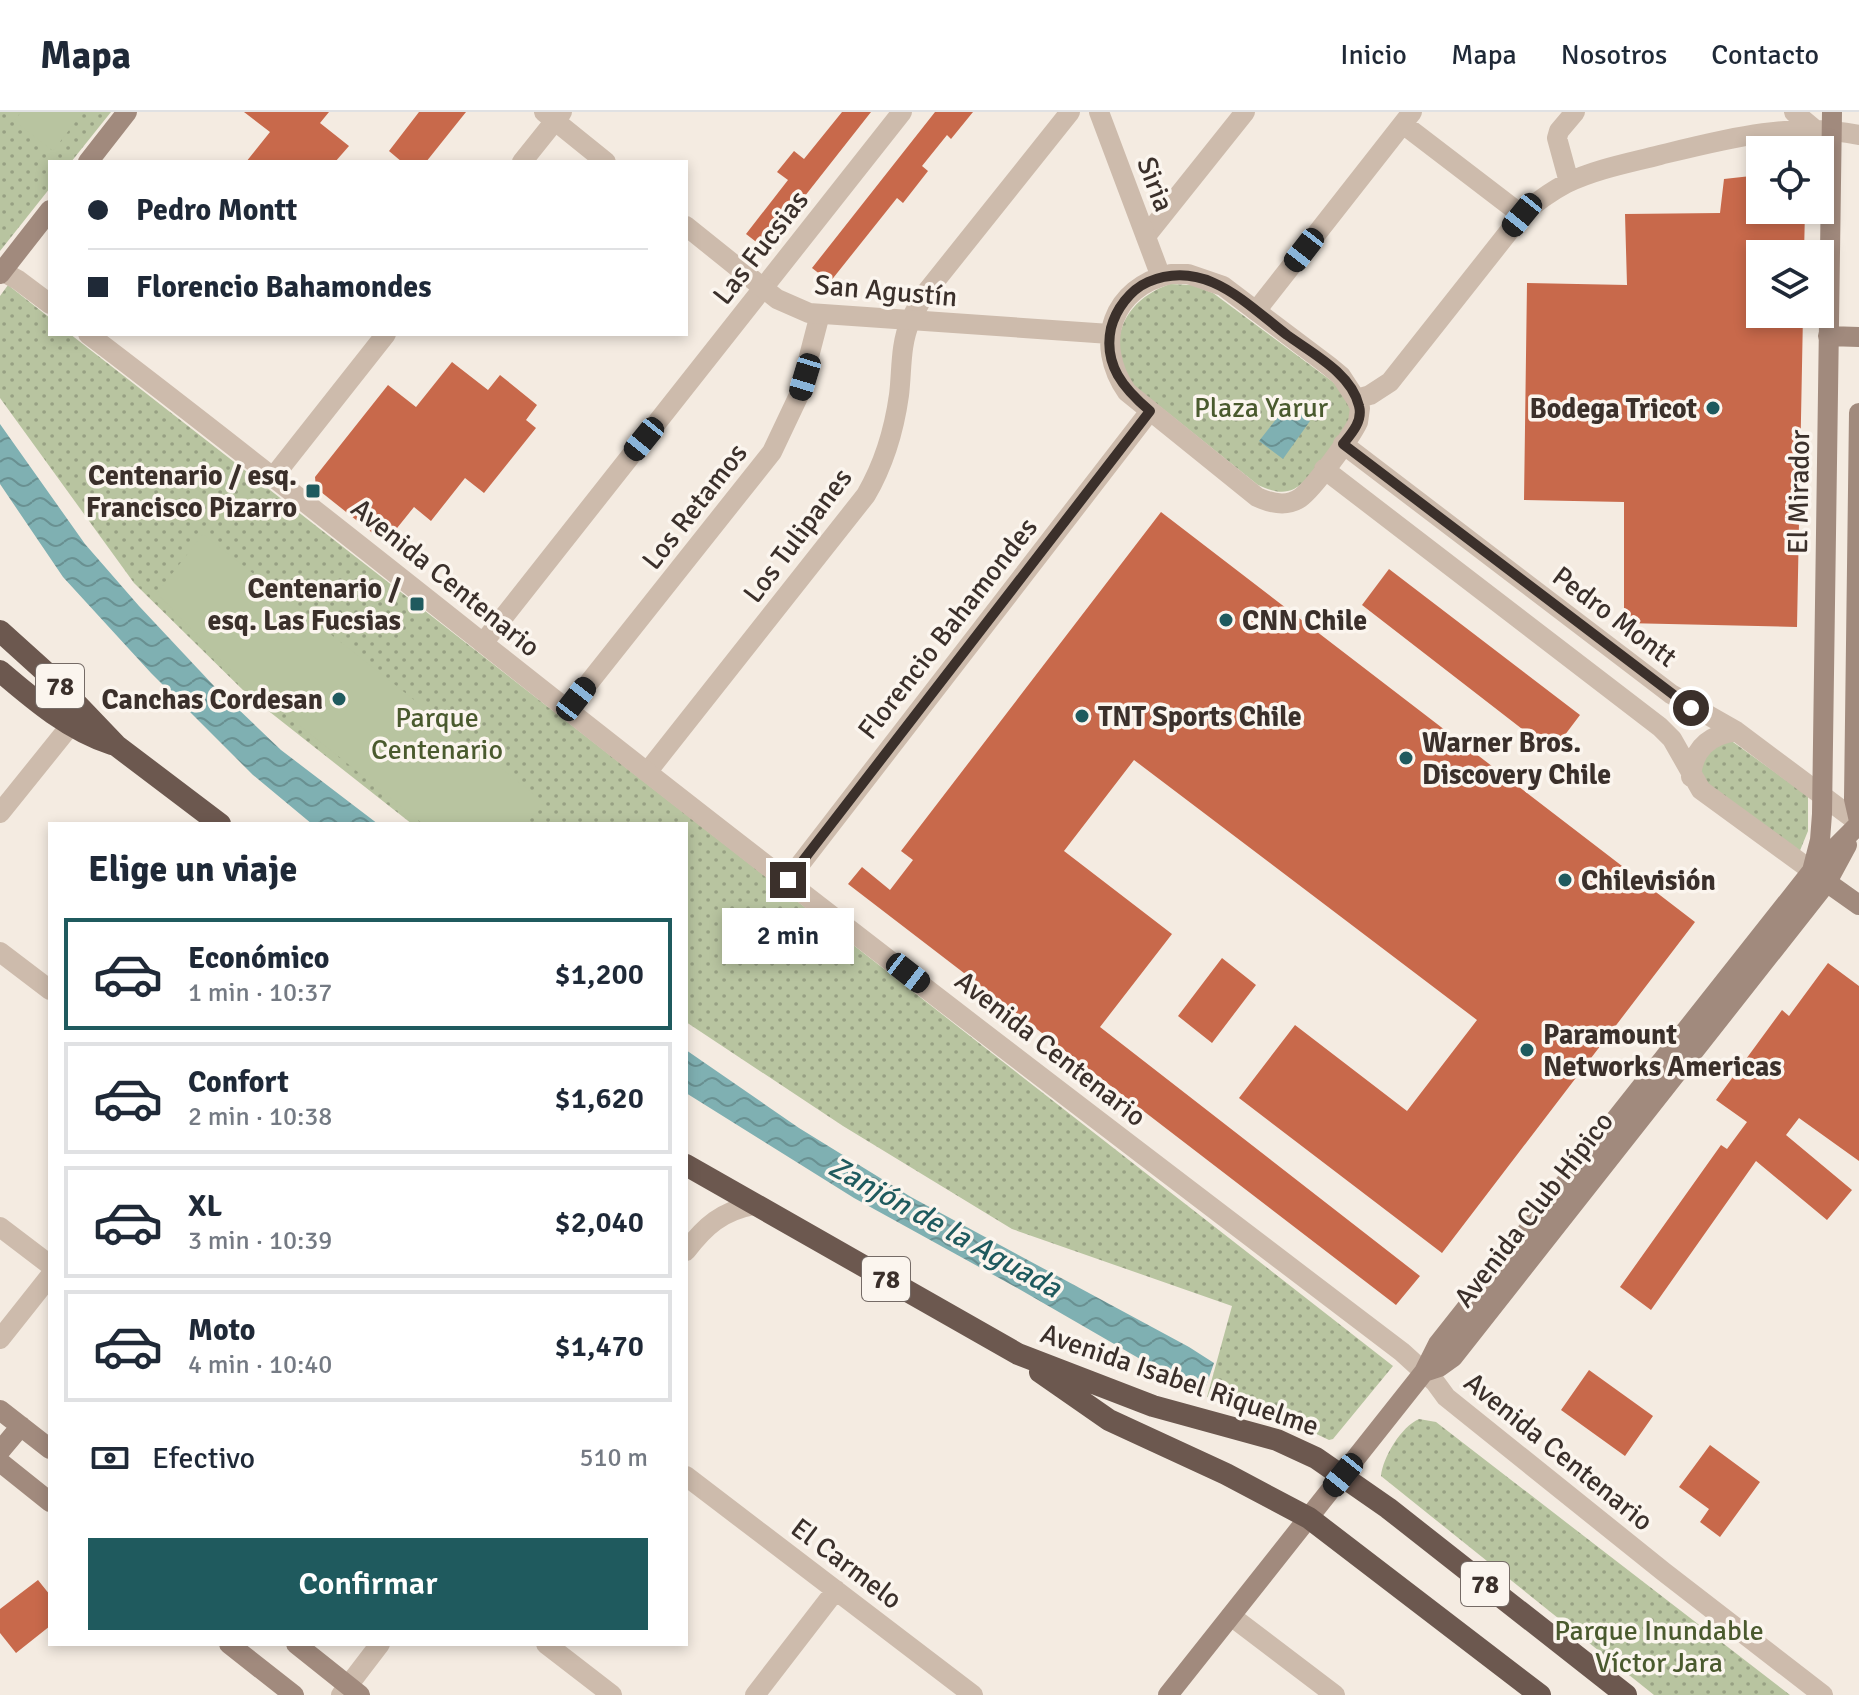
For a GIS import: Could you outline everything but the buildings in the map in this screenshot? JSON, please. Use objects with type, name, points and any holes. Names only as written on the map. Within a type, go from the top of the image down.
[{"type":"highway","name":"78","points":[[0,631],[62,688],[117,746],[217,822]]},
{"type":"highway","name":"78","points":[[0,671],[70,726],[92,738],[117,746]]},
{"type":"highway","name":"Avenida Isabel Riquelme","points":[[688,1166],[1018,1354],[1109,1420],[1226,1474],[1309,1518],[1540,1695]]},
{"type":"highway","name":"Avenida Isabel Riquelme","points":[[1018,1354],[1153,1406],[1277,1440],[1311,1455],[1343,1475],[1626,1695]]},
{"type":"main road","points":[[90,160],[127,112]]},
{"type":"main road","name":"El Mirador","points":[[1819,876],[1828,336],[1826,123]]},
{"type":"main road","points":[[1,272],[48,213]]},
{"type":"main road","points":[[1828,336],[1859,337]]},
{"type":"main road","points":[[1859,413],[1857,766],[1854,799],[1859,823]]},
{"type":"main road","name":"Avenida Club Hípico","points":[[1168,1695],[1424,1372],[1438,1344],[1533,1239],[1859,823]]},
{"type":"main road","points":[[1819,876],[1859,905]]},
{"type":"main road","points":[[0,1410],[48,1447]]},
{"type":"main road","points":[[0,1451],[21,1426]]},
{"type":"main road","points":[[0,1462],[48,1500]]},
{"type":"main road","points":[[232,1646],[294,1695]]},
{"type":"main road","points":[[298,1646],[350,1692]]},
{"type":"street","name":"Las Fucsias","points":[[483,643],[902,112]]},
{"type":"street","name":"Los Tulipanes","points":[[648,771],[866,495],[890,439],[910,321],[924,295],[1070,112]]},
{"type":"street","name":"Siria","points":[[1099,112],[1161,277]]},
{"type":"street","points":[[1146,236],[1245,112]]},
{"type":"street","points":[[1569,182],[1557,138],[1575,112]]},
{"type":"street","points":[[1794,112],[1859,135]]},
{"type":"street","points":[[523,160],[554,115],[604,160]]},
{"type":"street","points":[[1256,311],[1408,118],[1522,215]]},
{"type":"street","points":[[1356,399],[1370,395],[1390,382],[1522,215],[1546,194],[1603,169],[1702,145],[1826,123]]},
{"type":"street","name":"San Agustín","points":[[688,228],[789,306],[820,314],[1110,334]]},
{"type":"street","points":[[1,272],[18,280],[48,302]]},
{"type":"street","points":[[1188,274],[1204,278],[1223,286],[1256,311],[1341,376],[1360,408],[1358,422],[1324,469],[1300,499],[1287,503],[1268,502],[1257,497],[1127,392],[1111,362],[1110,334],[1117,313],[1128,296],[1143,284],[1161,277],[1188,274]]},
{"type":"street","name":"Los Retamos","points":[[568,709],[772,452],[799,395],[820,314]]},
{"type":"street","name":"Avenida Centenario","points":[[91,336],[274,476],[788,880],[1394,1346],[1454,1403],[1823,1695]]},
{"type":"street","points":[[274,476],[384,336]]},
{"type":"street","name":"Florencio Bahamondes","points":[[788,880],[1150,411]]},
{"type":"street","name":"Pedro Montt","points":[[1343,444],[1671,694],[1736,731],[1859,823]]},
{"type":"street","points":[[1324,469],[1660,727],[1672,739],[1691,777],[1709,797],[1819,876]]},
{"type":"street","points":[[0,813],[70,726]]},
{"type":"street","points":[[1691,777],[1694,759],[1703,744],[1721,734],[1736,731]]},
{"type":"street","points":[[0,952],[48,988]]},
{"type":"street","points":[[688,1248],[714,1220],[733,1210],[754,1205]]},
{"type":"street","points":[[0,1227],[48,1263]]},
{"type":"street","points":[[0,1339],[48,1279]]},
{"type":"street","name":"El Carmelo","points":[[688,1478],[973,1695]]},
{"type":"street","points":[[755,1695],[836,1590]]},
{"type":"street","points":[[1231,1616],[1335,1695]]},
{"type":"street","points":[[350,1692],[379,1646]]},
{"type":"street","points":[[549,1646],[612,1695]]},
{"type":"green space","points":[[0,112],[111,112],[73,160],[48,160],[48,191],[0,251]]},
{"type":"green space","points":[[21,112],[83,112],[53,151],[14,121]]},
{"type":"green space","name":"Plaza Yarur","points":[[1170,284],[1192,285],[1213,293],[1333,382],[1345,397],[1351,415],[1344,432],[1318,467],[1294,489],[1280,492],[1258,485],[1139,392],[1129,380],[1119,349],[1124,322],[1142,299]]},
{"type":"green space","name":"Parque Centenario","points":[[8,285],[48,316],[48,336],[73,336],[1393,1366],[1329,1440],[1281,1417],[1207,1397],[1232,1306],[1012,1229],[843,1126],[688,1023],[688,822],[409,822],[247,694],[134,583],[0,398],[0,296]]},
{"type":"green space","name":"Canchas Cordesan","points":[[203,534],[544,802],[528,822],[420,822],[228,668],[157,593]]},
{"type":"green space","points":[[1722,742],[1733,742],[1808,796],[1808,831],[1799,853],[1702,783],[1699,761]]},
{"type":"green space","name":"Parque Inundable Víctor Jara","points":[[1419,1419],[1436,1422],[1790,1695],[1654,1695],[1381,1476],[1394,1443]]},
{"type":"water","points":[[1288,404],[1310,421],[1283,459],[1259,441]]},
{"type":"water","points":[[0,424],[85,544],[214,686],[281,750],[375,822],[310,822],[253,775],[151,673],[63,577],[0,484]]},
{"type":"water","name":"Zanjón de la Aguada","points":[[688,1051],[799,1128],[911,1197],[1214,1363],[1206,1386],[1154,1367],[854,1198],[688,1094]]},
{"type":"place","name":"Bodega Tricot","points":[[1713,408]]},
{"type":"place","name":"Centenario / esq. Francisco Pizarro","points":[[313,491]]},
{"type":"place","name":"Centenario / esq. Las Fucsias","points":[[417,604]]},
{"type":"place","name":"CNN Chile","points":[[1226,620]]},
{"type":"place","name":"Canchas Cordesan","points":[[339,699]]},
{"type":"place","name":"TNT Sports Chile","points":[[1082,716]]},
{"type":"place","name":"Warner Bros. Discovery Chile","points":[[1406,758]]},
{"type":"place","name":"Chilevisión","points":[[1565,880]]},
{"type":"place","name":"Paramount Networks Americas","points":[[1527,1050]]},
{"type":"route","points":[[788,880],[1150,411],[1127,392],[1118,378],[1111,362],[1110,334],[1117,313],[1128,296],[1143,284],[1171,274],[1188,274],[1223,286],[1341,376],[1360,408],[1358,422],[1343,444],[1691,708]]}]
